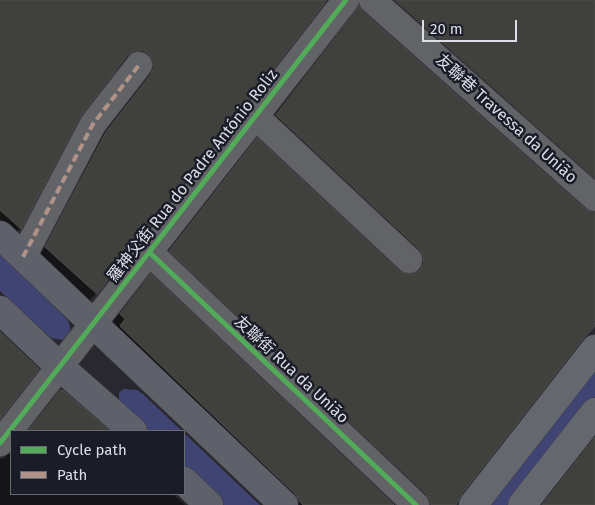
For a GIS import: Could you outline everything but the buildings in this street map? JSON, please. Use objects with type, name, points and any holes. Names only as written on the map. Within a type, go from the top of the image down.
[{"type":"main road","points":[[0,235],[284,505]]},
{"type":"main road","points":[[0,310],[60,367],[132,430]]},
{"type":"main road","points":[[185,482],[209,505]]},
{"type":"street","name":"羅神父街 Rua do Padre António Roliz","points":[[0,442],[346,0]]},
{"type":"street","name":"友聯巷 Travessa da União","points":[[372,0],[595,198]]},
{"type":"street","points":[[23,257],[92,124],[139,65]]},
{"type":"street","points":[[255,116],[409,260]]},
{"type":"street","name":"友聯街 Rua da União","points":[[149,252],[416,505]]},
{"type":"street","points":[[473,505],[595,349]]},
{"type":"street","points":[[522,505],[595,412]]},
{"type":"shaded area","points":[[0,254],[67,319],[70,331],[63,340],[51,338],[0,291]]},
{"type":"shaded area","points":[[595,370],[595,397],[511,505],[488,505]]},
{"type":"shaded area","points":[[123,389],[137,390],[181,430],[144,430],[119,403],[119,393]]},
{"type":"shaded area","points":[[185,434],[260,505],[224,505],[185,469]]},
{"type":"marked path","points":[[23,257],[93,124],[139,65]]},
{"type":"cycle path","points":[[10,430],[346,0]]},
{"type":"cycle path","points":[[149,252],[416,505]]},
{"type":"cycle path","points":[[0,443],[10,430]]}]
